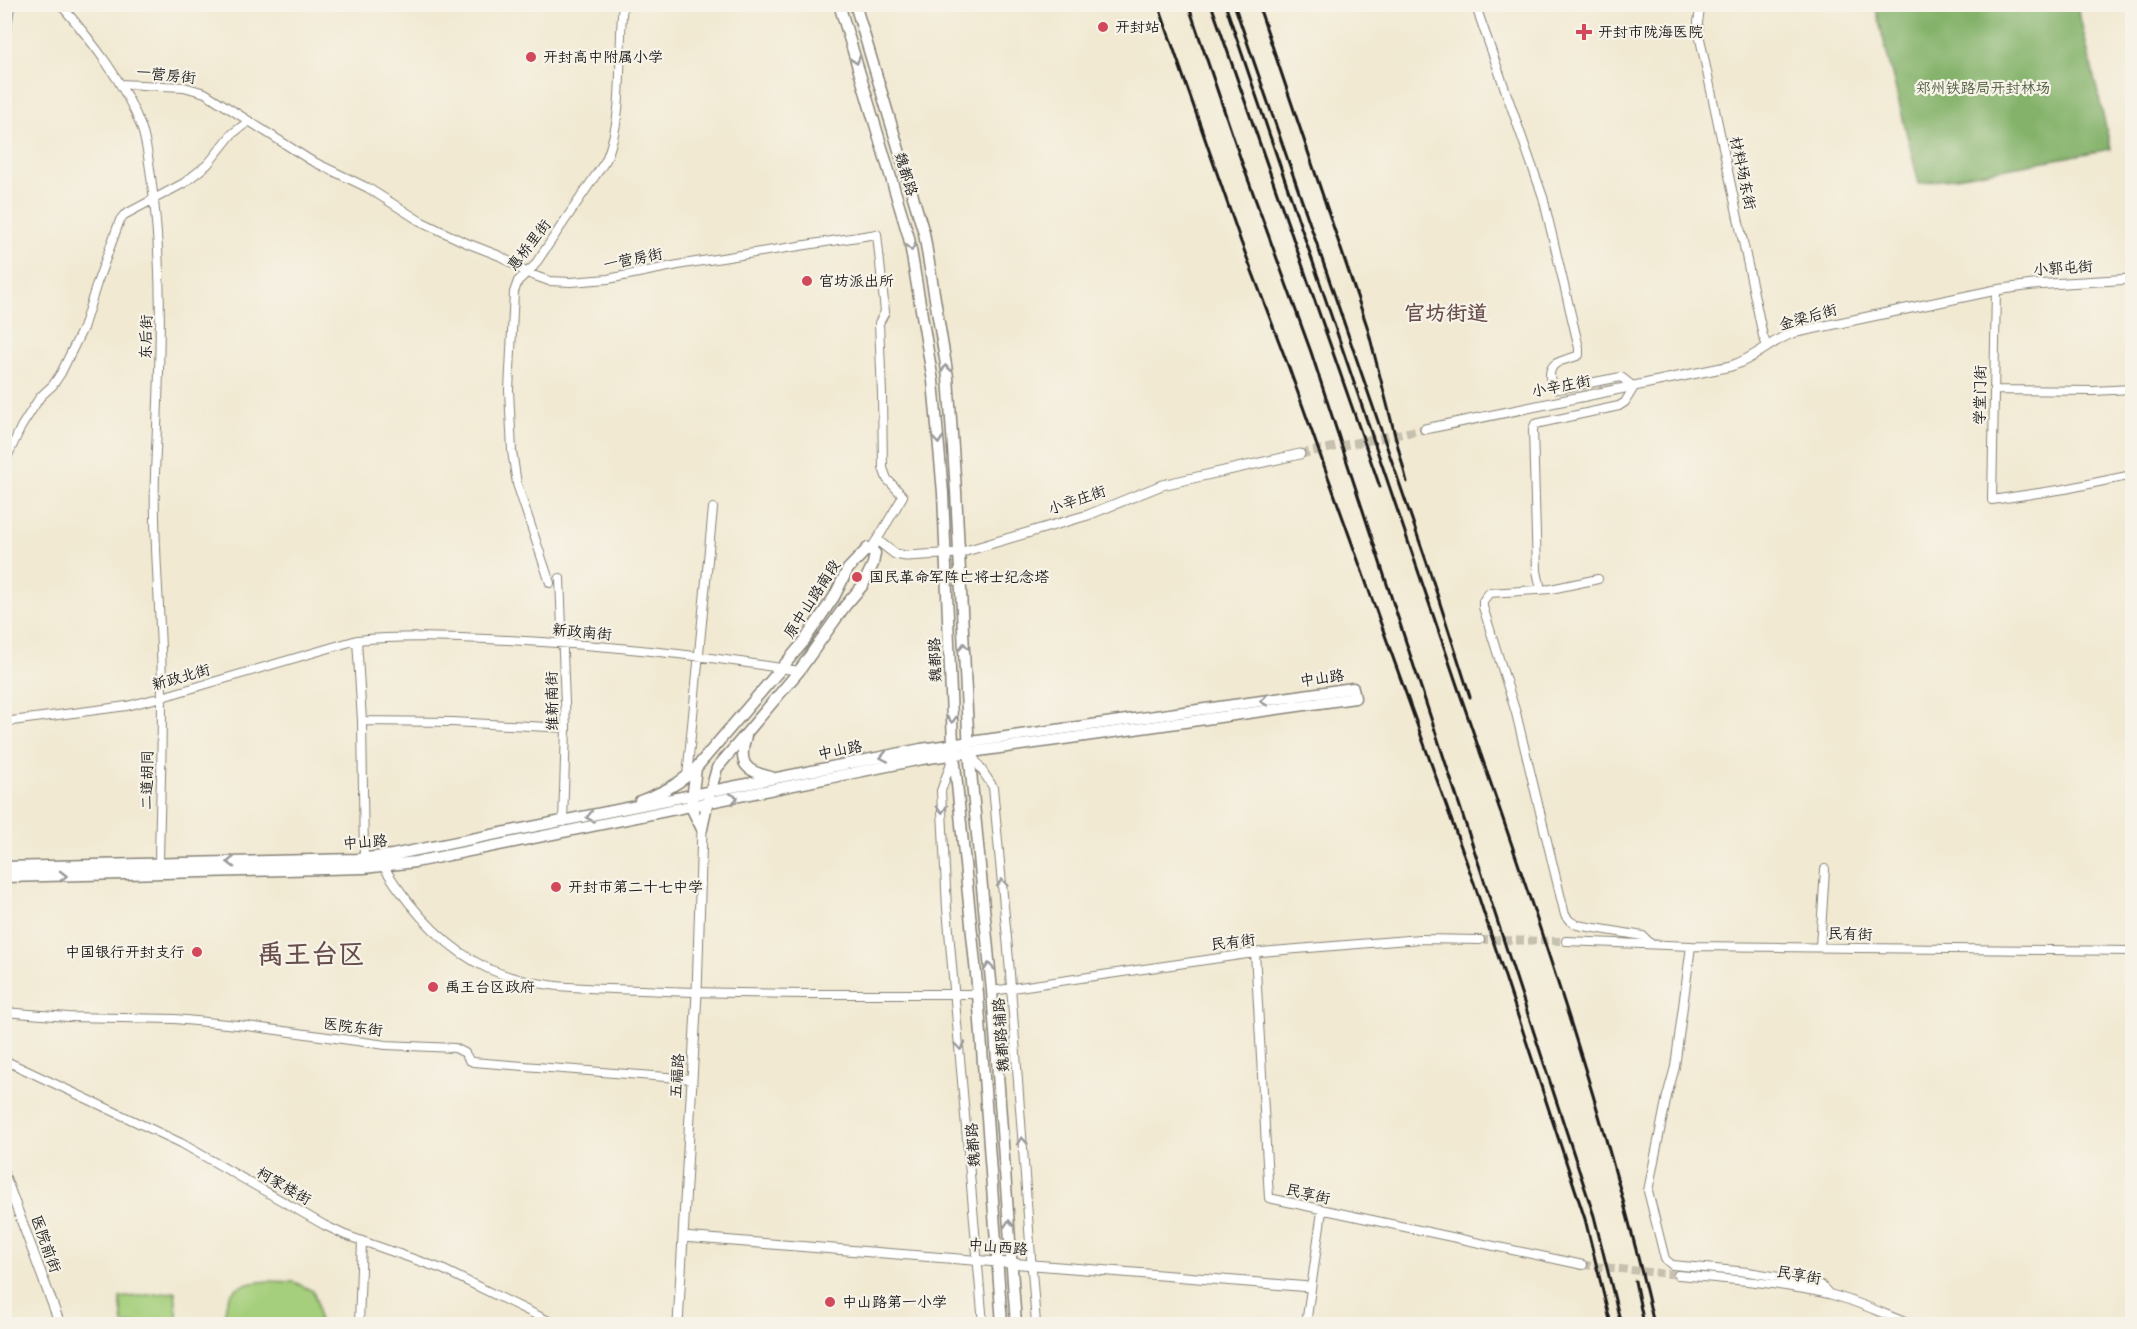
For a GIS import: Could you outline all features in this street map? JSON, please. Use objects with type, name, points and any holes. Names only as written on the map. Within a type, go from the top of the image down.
[{"type":"main road","name":"魏都路","points":[[839,4],[909,238],[933,381],[943,493],[954,749],[978,994],[1002,1324]]},
{"type":"main road","name":"魏都路","points":[[855,4],[924,233],[948,377],[969,746],[992,991],[1016,1324]]},
{"type":"main road","name":"原中山路南段","points":[[613,812],[663,791],[687,777],[696,768],[783,668],[834,597],[848,569],[874,544],[875,553],[863,585],[845,606],[799,671],[717,768],[702,829]]},
{"type":"main road","name":"中山路","points":[[4,877],[383,866],[707,804],[969,746],[1353,688],[1355,698],[969,746]]},
{"type":"main road","points":[[746,736],[741,755],[743,762],[749,770],[777,778]]},
{"type":"main road","name":"中山路","points":[[4,867],[364,859],[412,852],[777,778],[954,749]]},
{"type":"main road","points":[[696,768],[691,807],[702,829]]},
{"type":"street","name":"东后街","points":[[60,4],[120,84],[142,131],[153,200],[161,299],[155,509],[162,697]]},
{"type":"street","name":"惠桥里街","points":[[550,583],[517,484],[512,451],[509,390],[512,312],[518,281],[527,273],[606,160],[612,146],[619,105],[620,34],[623,4]]},
{"type":"street","points":[[1475,4],[1543,197],[1579,348],[1579,355],[1559,361],[1552,366],[1551,382],[1558,389],[1621,378],[1634,387],[1625,402],[1619,406],[1535,424],[1533,429],[1537,571],[1540,590]]},
{"type":"street","name":"材料场东街","points":[[1701,4],[1699,34],[1767,346]]},
{"type":"street","points":[[4,6],[10,5],[4,41]]},
{"type":"street","name":"一营房街","points":[[120,84],[184,87],[198,91],[310,160],[368,188],[420,221],[500,256],[527,273],[549,281],[608,279],[683,264],[876,234],[885,312],[879,323],[883,468],[888,480],[903,496],[874,544]]},
{"type":"street","points":[[4,464],[21,427],[40,398],[57,379],[83,328],[120,220],[124,215],[184,183],[208,164],[232,134],[249,121]]},
{"type":"street","name":"小郭屯街","points":[[1996,290],[2033,285],[2133,279]]},
{"type":"street","name":"金梁后街","points":[[1634,387],[1737,364],[1752,358],[1767,346],[1792,333],[1996,290]]},
{"type":"street","name":"学堂门街","points":[[1996,290],[1992,500],[2065,489],[2133,475]]},
{"type":"street","name":"小辛庄街","points":[[1425,429],[1634,387]]},
{"type":"street","points":[[1994,390],[2133,389]]},
{"type":"street","name":"小辛庄街","points":[[874,544],[895,554],[906,556],[959,553],[1088,515],[1162,485],[1300,454]]},
{"type":"street","points":[[687,777],[713,508]]},
{"type":"street","name":"维新南街","points":[[560,578],[566,728],[563,822]]},
{"type":"street","points":[[1598,579],[1540,590],[1489,593],[1483,601],[1483,607],[1516,712],[1565,915],[1577,925],[1643,936],[1651,945]]},
{"type":"street","name":"新政南街","points":[[360,639],[459,638],[564,644],[698,656],[799,671]]},
{"type":"street","points":[[360,639],[364,859]]},
{"type":"street","name":"新政北街","points":[[4,722],[127,706],[360,639]]},
{"type":"street","name":"二道胡同","points":[[159,863],[162,697]]},
{"type":"street","points":[[362,721],[452,722],[566,728]]},
{"type":"street","name":"魏都路辅路","points":[[969,746],[993,787],[1011,989],[1036,1324]]},
{"type":"street","points":[[954,749],[941,791],[947,908],[983,1324]]},
{"type":"street","name":"五福路","points":[[678,1324],[697,993],[702,829]]},
{"type":"street","points":[[383,866],[399,890],[450,945],[471,960],[523,980],[697,993],[978,994]]},
{"type":"street","points":[[1820,947],[1825,869]]},
{"type":"street","name":"民有街","points":[[992,991],[1255,952],[1420,939],[1480,940]]},
{"type":"street","name":"民有街","points":[[1566,941],[1691,946],[2133,951]]},
{"type":"street","points":[[1691,946],[1675,1067],[1648,1191],[1665,1260],[1672,1265],[1748,1272],[1811,1282],[1821,1285],[1829,1294]]},
{"type":"street","name":"民享街","points":[[1255,952],[1269,1198],[1583,1265]]},
{"type":"street","name":"医院东街","points":[[4,1012],[68,1017],[196,1021],[386,1045],[455,1048],[465,1053],[473,1062],[692,1079]]},
{"type":"street","name":"柯家楼街","points":[[4,1060],[182,1143],[324,1225],[442,1269],[555,1324]]},
{"type":"street","name":"医院前街","points":[[4,1174],[60,1324]]},
{"type":"street","points":[[1306,1324],[1322,1211]]},
{"type":"street","name":"中山西路","points":[[683,1237],[1310,1287]]},
{"type":"street","points":[[359,1324],[362,1241]]},
{"type":"street","name":"民享街","points":[[1678,1275],[1754,1281],[1829,1294],[1911,1324]]},
{"type":"green space","name":"郑州铁路局开封林场","points":[[1875,5],[2077,5],[2111,149],[1919,184]]},
{"type":"green space","points":[[269,1281],[294,1282],[313,1291],[319,1324],[225,1324],[226,1303],[234,1290],[248,1284]]},
{"type":"green space","points":[[175,1292],[178,1324],[123,1324],[120,1298]]},
{"type":"tunnel","points":[[1300,454],[1425,429]]},
{"type":"tunnel","points":[[1480,940],[1566,941]]},
{"type":"tunnel","points":[[1583,1265],[1678,1275]]},
{"type":"railway","points":[[1158,4],[1241,242],[1289,368],[1474,883],[1585,1219],[1611,1324]]},
{"type":"railway","points":[[1188,4],[1241,160],[1311,352],[1594,1216],[1621,1324]]},
{"type":"railway","points":[[1211,4],[1380,487]]},
{"type":"railway","points":[[1225,4],[1565,1005],[1613,1164],[1654,1324]]},
{"type":"railway","points":[[1234,4],[1429,569],[1470,697]]},
{"type":"railway","points":[[1258,4],[1367,326],[1407,482]]},
{"type":"railway","points":[[1635,1281],[1644,1324]]},
{"type":"place","name":"开封站","points":[[1103,27]]},
{"type":"place","name":"开封市陇海医院","points":[[1584,32]]},
{"type":"place","name":"开封高中附属小学","points":[[531,57]]},
{"type":"place","name":"官坊派出所","points":[[807,281]]},
{"type":"place","name":"国民革命军阵亡将士纪念塔","points":[[857,577]]},
{"type":"place","name":"开封市第二十七中学","points":[[556,887]]},
{"type":"place","name":"中国银行开封支行","points":[[197,952]]},
{"type":"place","name":"禹王台区政府","points":[[433,987]]},
{"type":"place","name":"中山路第一小学","points":[[830,1302]]},
{"type":"district","name":"官坊街道","points":[[1446,313]]},
{"type":"district","name":"禹王台区","points":[[311,954]]}]
